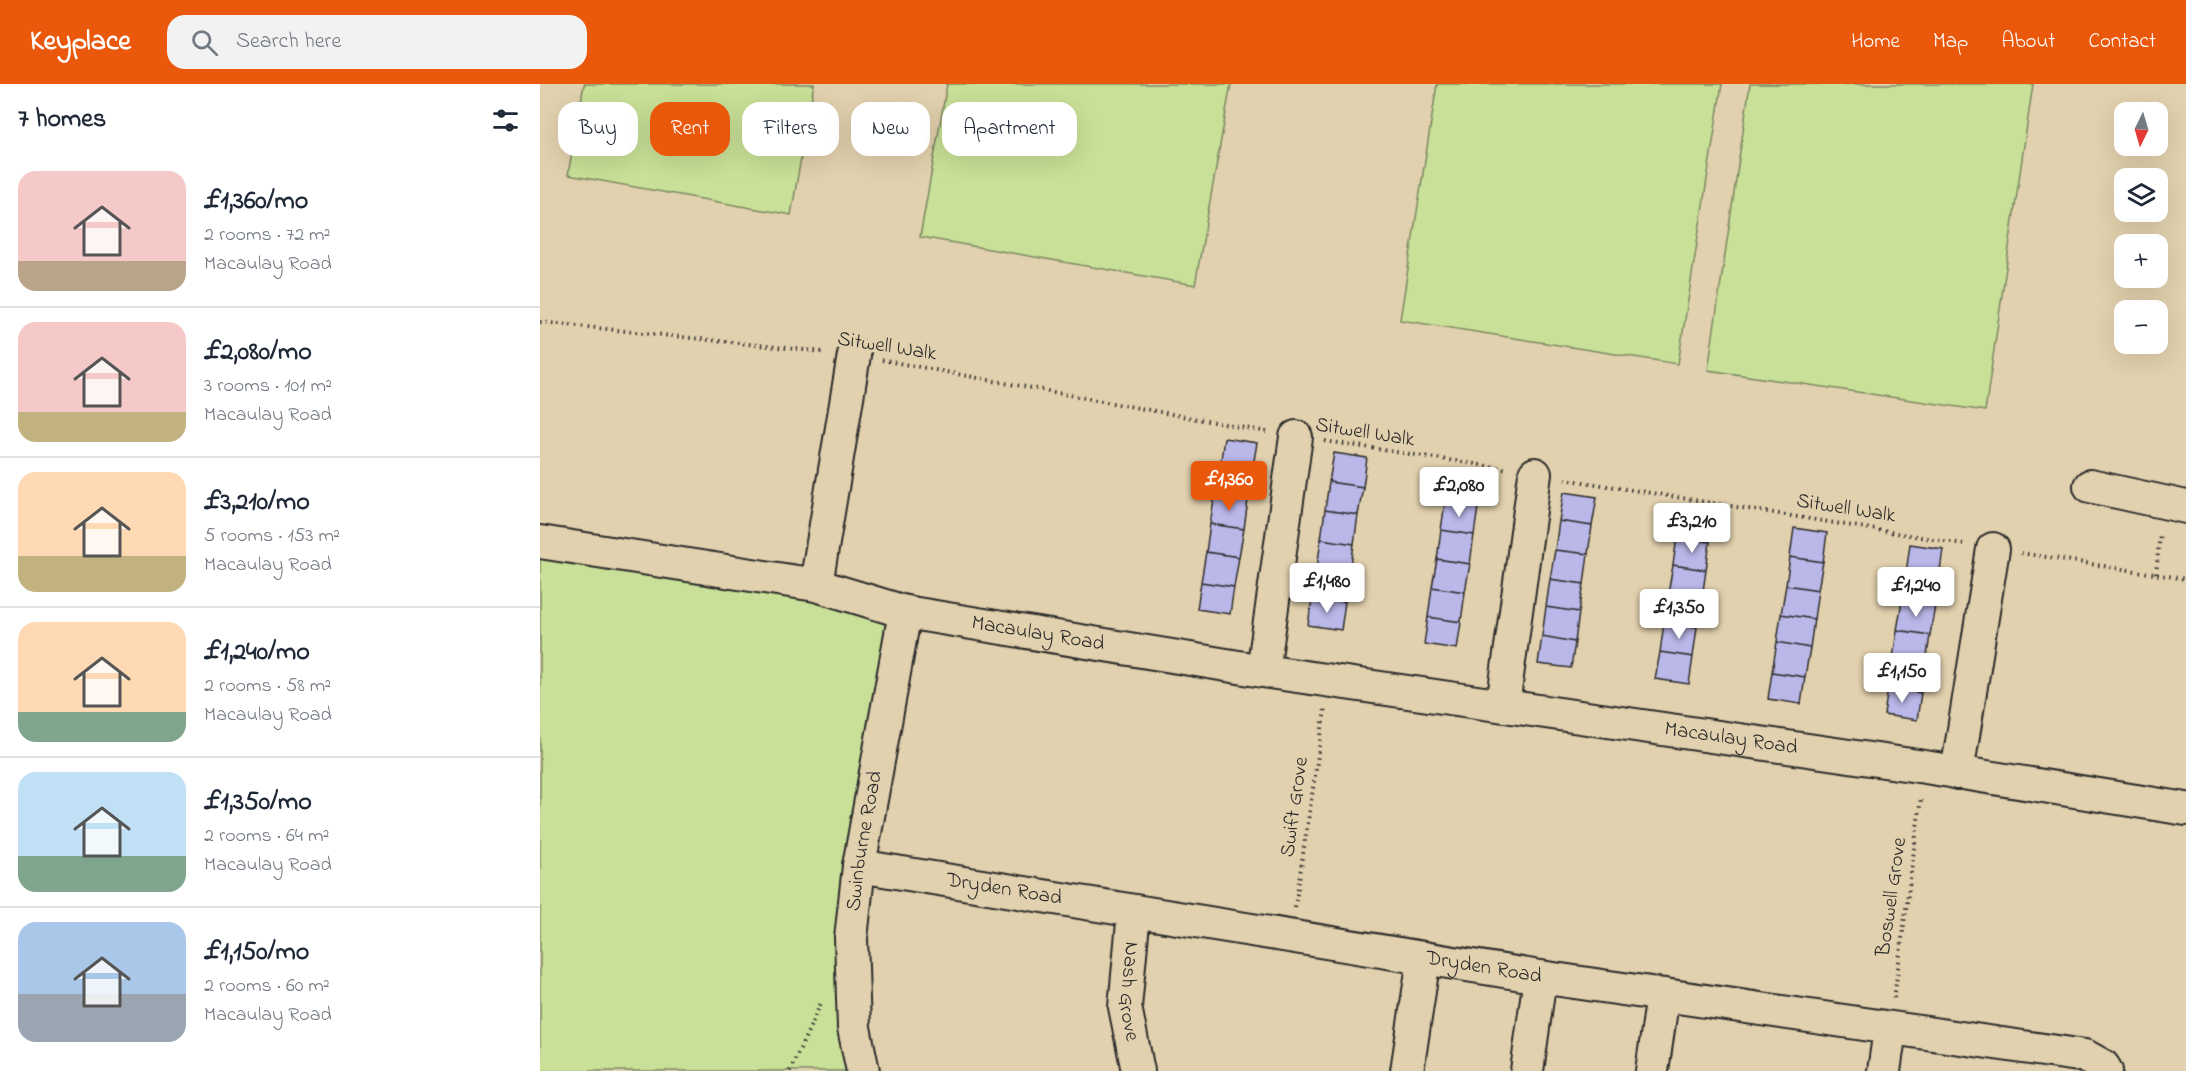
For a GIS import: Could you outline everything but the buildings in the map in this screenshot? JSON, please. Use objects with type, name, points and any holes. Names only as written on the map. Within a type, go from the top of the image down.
[{"type":"street","points":[[816,585],[854,355]]},
{"type":"street","points":[[1263,671],[1296,437]]},
{"type":"street","points":[[1503,705],[1534,474]]},
{"type":"street","points":[[2090,486],[2175,504]]},
{"type":"street","name":"Macaulay Road","points":[[540,542],[816,585],[904,612],[1263,671],[1925,767],[2186,809]]},
{"type":"street","points":[[1957,773],[1994,549]]},
{"type":"street","name":"Swinburne Road","points":[[863,1071],[854,1028],[851,939],[859,866],[904,612]]},
{"type":"street","name":"Dryden Road","points":[[859,866],[1540,977],[1890,1030],[2085,1056],[2103,1066],[2106,1071]]},
{"type":"street","name":"Nash Grove","points":[[1134,912],[1125,1007],[1138,1071]]},
{"type":"street","points":[[1407,1071],[1424,958]]},
{"type":"street","points":[[1527,1071],[1540,977]]},
{"type":"street","points":[[1652,1071],[1663,995]]},
{"type":"street","points":[[1884,1071],[1890,1030]]},
{"type":"path","name":"Sitwell Walk","points":[[540,322],[854,355],[1296,437],[2186,579]]},
{"type":"path","points":[[2156,574],[2175,504]]},
{"type":"path","name":"Swift Grove","points":[[1291,937],[1329,681]]},
{"type":"path","name":"Boswell Grove","points":[[1890,1030],[1925,767]]},
{"type":"green space","points":[[584,84],[814,84],[811,102],[742,102],[742,156],[801,156],[791,215],[568,175],[571,156],[638,156],[638,102],[581,102]]},
{"type":"green space","points":[[947,84],[1231,84],[1195,285],[920,237],[942,112],[942,156],[1077,156],[1077,102],[944,102]]},
{"type":"green space","points":[[1437,84],[1722,84],[1678,364],[1400,320]]},
{"type":"green space","points":[[1750,84],[2033,84],[1985,411],[1708,370]]},
{"type":"green space","points":[[540,542],[905,612],[859,866],[863,1071],[540,1071]]}]
